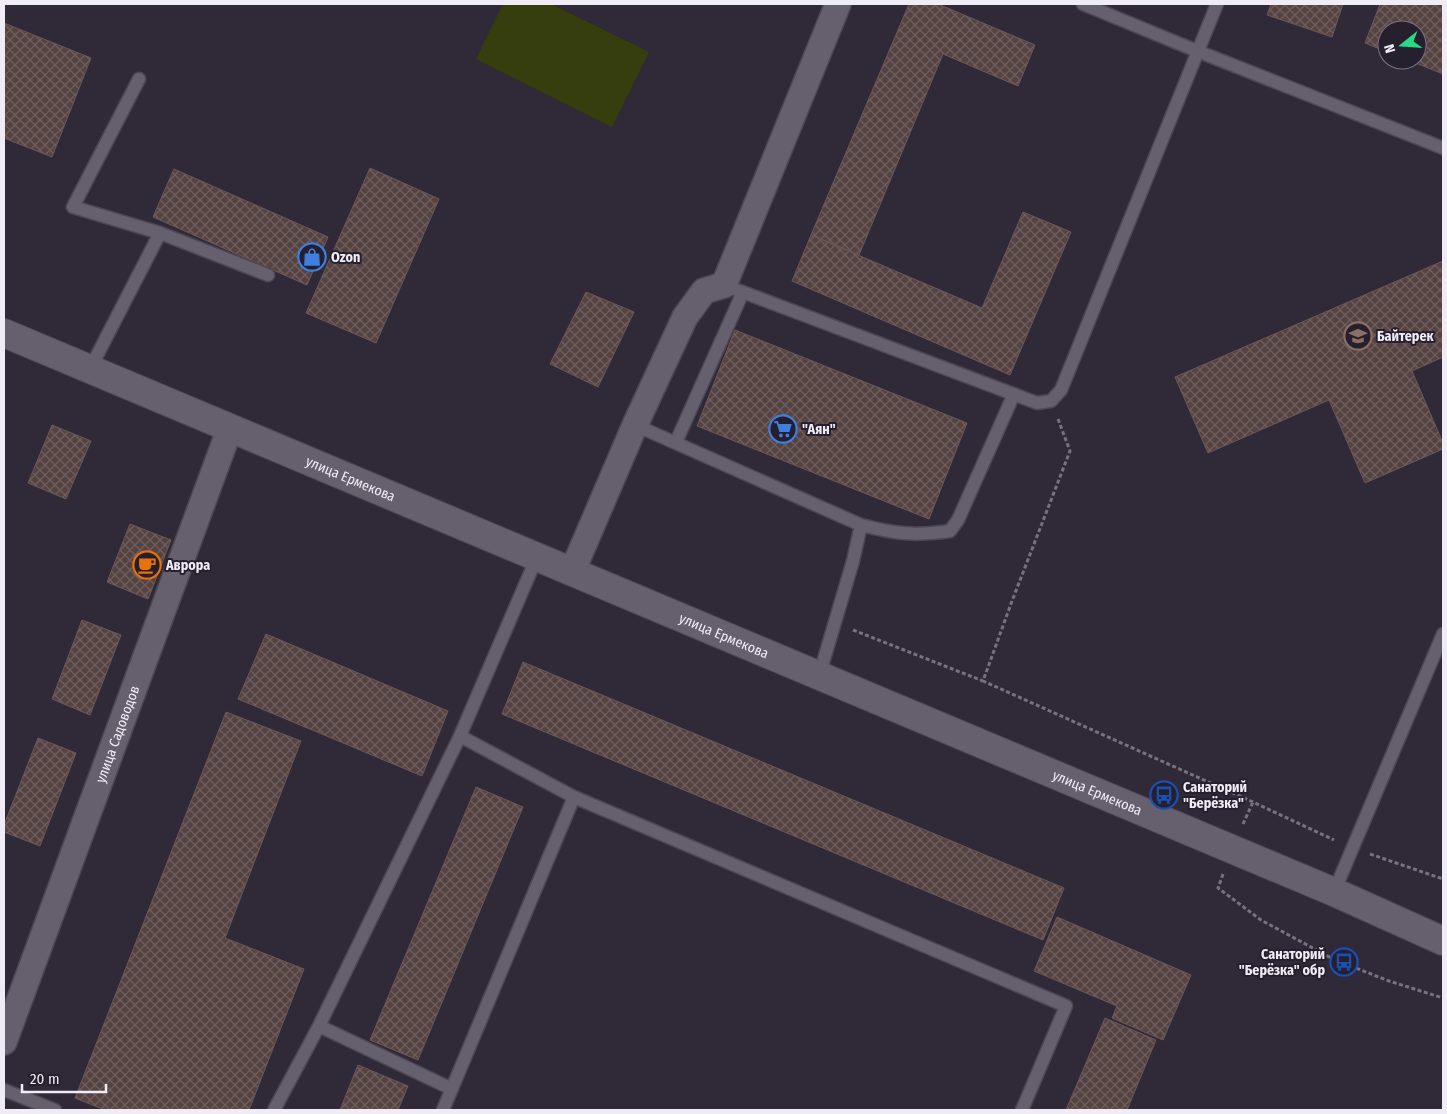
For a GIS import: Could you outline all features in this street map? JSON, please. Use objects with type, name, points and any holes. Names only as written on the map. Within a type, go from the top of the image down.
[{"type":"main road","name":"улица Ермекова","points":[[4,333],[1334,892],[1443,941]]},
{"type":"street","points":[[572,572],[635,424],[684,317],[704,291],[733,288],[838,4]]},
{"type":"street","name":"улица Садоводов","points":[[6,1030],[230,428]]},
{"type":"lane","points":[[1083,4],[1443,148]]},
{"type":"lane","points":[[676,442],[733,288],[1038,403],[1051,400],[1061,390],[1217,4]]},
{"type":"lane","points":[[139,79],[73,207],[160,233],[268,275]]},
{"type":"lane","points":[[90,369],[160,233]]},
{"type":"lane","points":[[635,424],[861,525],[894,534],[923,535],[950,531],[958,520],[1014,394]]},
{"type":"lane","points":[[819,676],[853,561],[861,525]]},
{"type":"lane","points":[[274,1110],[320,1026],[460,736],[536,558]]},
{"type":"lane","points":[[1334,892],[1443,634]]},
{"type":"lane","points":[[460,736],[574,797],[1066,1006],[1022,1110]]},
{"type":"lane","points":[[443,1110],[574,797]]},
{"type":"lane","points":[[320,1026],[452,1089]]},
{"type":"lane","points":[[4,1090],[55,1110]]},
{"type":"path","points":[[983,681],[1070,451],[1051,400]]},
{"type":"path","points":[[835,623],[983,681],[1352,848],[1443,879]]},
{"type":"path","points":[[1253,802],[1218,888],[1261,920],[1333,959],[1389,981],[1443,998]]},
{"type":"green space","points":[[503,4],[551,4],[649,52],[612,127],[476,59]]},
{"type":"building","points":[[909,4],[938,4],[1035,45],[1018,86],[943,54],[859,255],[811,235]]},
{"type":"building","points":[[1271,4],[1343,4],[1332,37],[1267,15]]},
{"type":"building","points":[[1380,4],[1443,4],[1443,74],[1427,68],[1427,20],[1377,20],[1377,48],[1365,43]]},
{"type":"building","points":[[4,23],[91,58],[52,157],[4,138]]},
{"type":"building","points":[[370,168],[439,199],[376,343],[306,313]]},
{"type":"building","points":[[174,169],[328,237],[307,285],[153,217]]},
{"type":"building","points":[[1023,212],[1071,232],[1010,375],[792,281],[811,235],[982,308]]},
{"type":"building","points":[[1443,261],[1443,357],[1412,371],[1443,443],[1443,449],[1365,483],[1329,400],[1208,453],[1175,377]]},
{"type":"building","points":[[586,292],[634,312],[598,387],[550,364]]},
{"type":"building","points":[[735,330],[967,423],[929,519],[697,426]]},
{"type":"building","points":[[52,425],[91,441],[66,499],[28,483]]},
{"type":"building","points":[[130,524],[171,540],[148,599],[107,582]]},
{"type":"building","points":[[82,620],[121,635],[90,715],[52,699]]},
{"type":"building","points":[[266,634],[448,711],[422,776],[238,699]]},
{"type":"building","points":[[523,662],[1064,888],[1043,940],[502,714]]},
{"type":"building","points":[[226,712],[301,741],[225,938],[304,969],[249,1110],[105,1110],[75,1098]]},
{"type":"building","points":[[38,738],[76,753],[40,846],[4,832],[4,825]]},
{"type":"building","points":[[476,787],[523,807],[418,1060],[370,1040]]},
{"type":"building","points":[[1057,917],[1191,975],[1163,1040],[1112,1018],[1117,1006],[1034,971]]},
{"type":"building","points":[[1105,1018],[1156,1040],[1127,1110],[1066,1110]]},
{"type":"building","points":[[358,1065],[408,1086],[398,1110],[340,1110]]},
{"type":"place","name":"Ozon","points":[[312,257]]},
{"type":"place","name":"Байтерек","points":[[1358,336]]},
{"type":"place","name":"\"Аян\"","points":[[783,429]]},
{"type":"place","name":"Аврора","points":[[147,565]]},
{"type":"place","name":"Санаторий \"Берёзка\"","points":[[1164,795]]},
{"type":"place","name":"Санаторий \"Берёзка\" обр","points":[[1344,962]]}]
